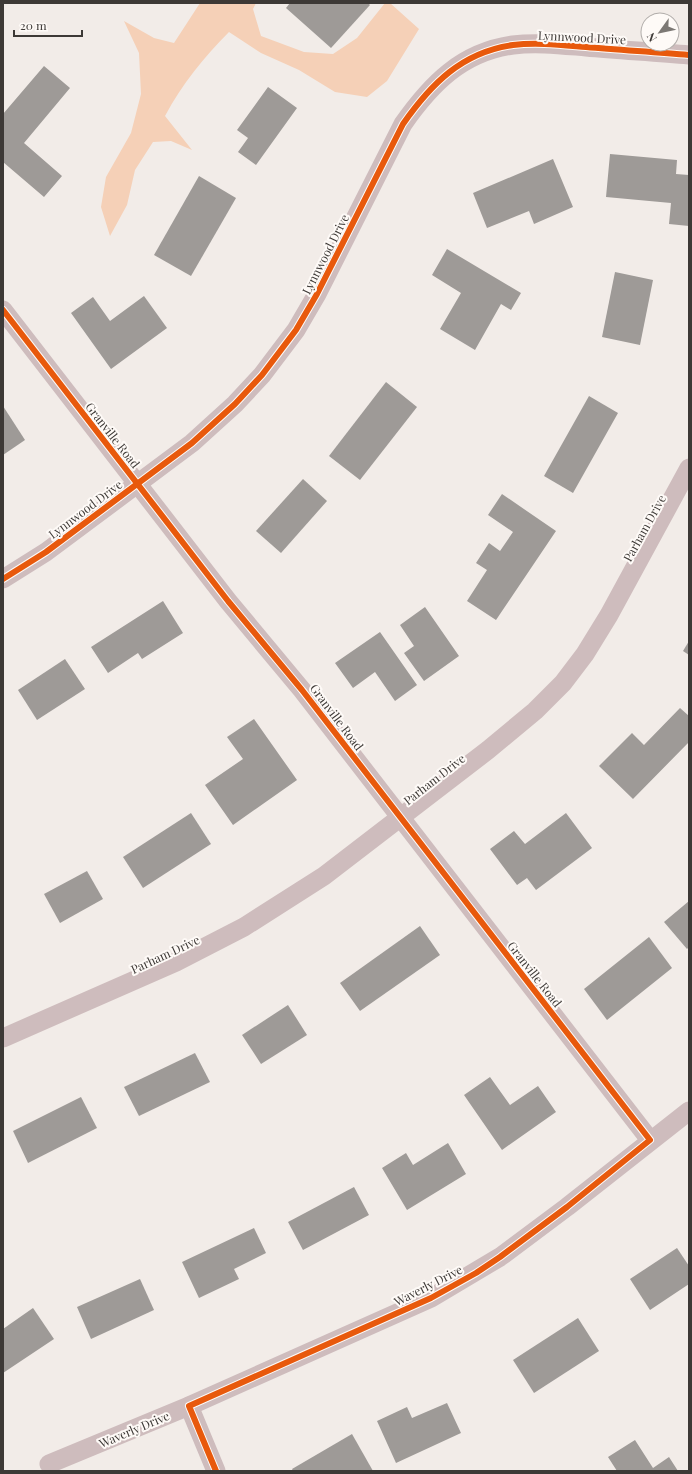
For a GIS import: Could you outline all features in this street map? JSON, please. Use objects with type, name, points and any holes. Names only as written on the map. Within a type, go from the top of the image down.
[{"type":"street","name":"Lynnwood Drive","points":[[3,579],[46,552],[192,443],[235,404],[262,375],[296,330],[317,294],[403,124],[418,102],[438,80],[458,66],[480,54],[513,45],[551,44],[689,55]]},
{"type":"street","name":"Granville Road","points":[[3,310],[228,601],[302,690],[400,819],[650,1140]]},
{"type":"street","name":"Parham Drive","points":[[3,1038],[176,962],[244,927],[324,876],[488,750],[534,711],[562,683],[585,654],[609,615],[689,468]]},
{"type":"street","name":"Waverly Drive","points":[[49,1464],[189,1406],[430,1298],[476,1273],[567,1207],[650,1140],[689,1111]]},
{"type":"street","points":[[189,1406],[216,1471]]},
{"type":"shaded area","points":[[200,3],[256,3],[253,9],[261,36],[304,52],[333,54],[357,38],[385,3],[390,3],[419,29],[387,81],[367,97],[335,92],[299,70],[261,53],[229,32],[194,71],[165,116],[192,150],[171,141],[153,142],[135,170],[127,205],[110,236],[101,207],[106,177],[131,133],[141,94],[139,53],[124,21],[154,38],[174,43]]},
{"type":"building","points":[[290,3],[368,3],[370,5],[331,48],[286,8]]},
{"type":"building","points":[[44,66],[70,88],[24,143],[62,176],[44,197],[3,162],[3,114]]},
{"type":"building","points":[[268,87],[297,108],[256,165],[238,152],[248,138],[237,130]]},
{"type":"building","points":[[610,154],[677,160],[676,174],[689,175],[689,226],[669,224],[671,203],[606,197]]},
{"type":"building","points":[[553,159],[573,207],[534,224],[529,211],[487,228],[473,193]]},
{"type":"building","points":[[199,176],[236,198],[191,276],[154,255]]},
{"type":"building","points":[[447,249],[521,293],[511,310],[501,304],[475,350],[440,329],[461,293],[432,275]]},
{"type":"building","points":[[615,272],[653,280],[640,345],[602,337]]},
{"type":"building","points":[[144,296],[167,328],[111,369],[71,313],[93,297],[110,321]]},
{"type":"building","points":[[386,382],[417,407],[360,480],[329,456]]},
{"type":"building","points":[[589,396],[618,413],[573,493],[544,476]]},
{"type":"building","points":[[3,406],[25,440],[3,455]]},
{"type":"building","points":[[303,479],[327,501],[281,553],[256,531]]},
{"type":"building","points":[[502,494],[556,531],[496,620],[467,601],[487,570],[476,563],[489,543],[500,551],[513,532],[488,515]]},
{"type":"building","points":[[163,601],[183,633],[142,659],[138,653],[108,673],[91,647]]},
{"type":"building","points":[[425,607],[459,656],[424,681],[404,653],[414,646],[400,625]]},
{"type":"building","points":[[380,632],[417,685],[395,701],[375,672],[353,688],[335,663]]},
{"type":"building","points":[[689,641],[689,655],[683,651]]},
{"type":"building","points":[[65,659],[85,689],[37,720],[18,690]]},
{"type":"building","points":[[680,708],[689,716],[689,742],[633,799],[599,766],[632,733],[644,745]]},
{"type":"building","points":[[254,719],[297,780],[233,825],[205,785],[243,759],[227,737]]},
{"type":"building","points":[[191,813],[211,844],[143,888],[123,857]]},
{"type":"building","points":[[566,813],[592,848],[536,890],[527,878],[517,885],[490,849],[514,831],[525,844]]},
{"type":"building","points":[[87,871],[103,899],[60,923],[44,894]]},
{"type":"building","points":[[689,901],[689,947],[687,949],[664,922]]},
{"type":"building","points":[[420,926],[440,955],[360,1011],[340,983]]},
{"type":"building","points":[[649,937],[672,968],[607,1020],[584,989]]},
{"type":"building","points":[[288,1005],[307,1035],[261,1064],[242,1035]]},
{"type":"building","points":[[195,1053],[210,1082],[139,1116],[124,1087]]},
{"type":"building","points":[[490,1077],[510,1105],[538,1086],[556,1112],[502,1150],[464,1095]]},
{"type":"building","points":[[81,1097],[97,1128],[28,1163],[13,1131]]},
{"type":"building","points":[[448,1143],[466,1174],[407,1210],[382,1168],[406,1153],[413,1165]]},
{"type":"building","points":[[354,1187],[369,1215],[303,1250],[288,1222]]},
{"type":"building","points":[[254,1228],[266,1253],[234,1269],[239,1279],[199,1298],[182,1262]]},
{"type":"building","points":[[677,1248],[689,1266],[689,1284],[650,1310],[630,1279]]},
{"type":"building","points":[[140,1279],[154,1310],[91,1339],[77,1307]]},
{"type":"building","points":[[33,1308],[54,1339],[3,1373],[3,1329]]},
{"type":"building","points":[[578,1318],[599,1351],[534,1393],[513,1360]]},
{"type":"building","points":[[447,1403],[461,1433],[396,1463],[377,1421],[407,1407],[412,1418]]},
{"type":"building","points":[[352,1434],[373,1471],[293,1471],[292,1469]]},
{"type":"building","points":[[635,1440],[653,1468],[669,1457],[678,1471],[617,1471],[608,1457]]},
{"type":"cycle path","points":[[3,579],[46,552],[192,443],[235,404],[262,375],[296,330],[317,294],[403,124],[425,96],[449,72],[478,55],[495,49],[522,44],[559,45],[689,55]]},
{"type":"cycle path","points":[[3,310],[228,601],[302,690],[650,1140],[567,1207],[476,1273],[431,1298],[189,1406],[216,1471]]}]
